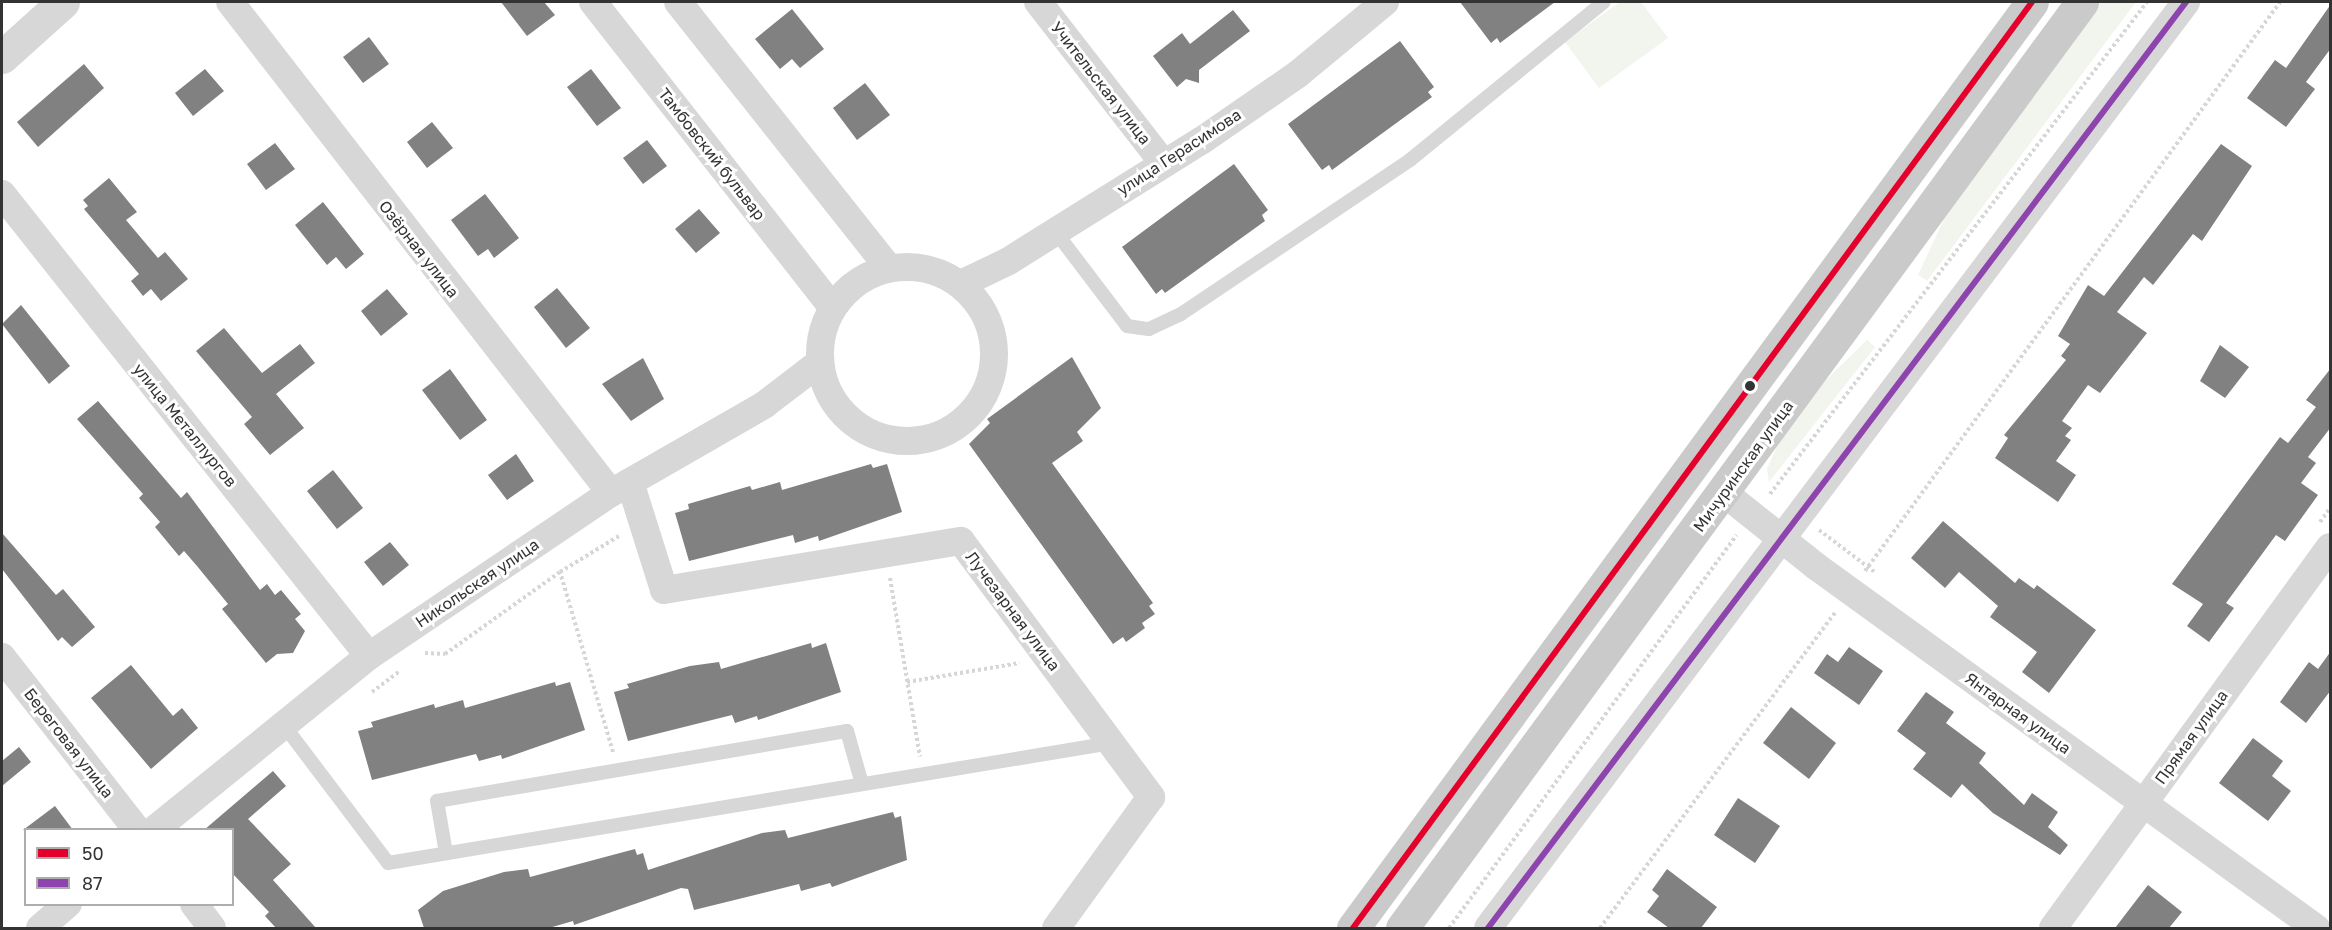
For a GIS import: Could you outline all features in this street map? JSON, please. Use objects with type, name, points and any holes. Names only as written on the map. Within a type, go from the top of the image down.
[{"type":"main road","points":[[1353,928],[2032,2]]},
{"type":"main road","name":"Мичуринская улица","points":[[1402,928],[2082,2]]},
{"type":"street","points":[[2,57],[63,2]]},
{"type":"street","name":"Озёрная улица","points":[[230,2],[621,487]]},
{"type":"street","name":"Тамбовский бульвар","points":[[593,2],[832,307]]},
{"type":"street","points":[[678,2],[889,268]]},
{"type":"street","name":"Учительская улица","points":[[1038,2],[1164,164]]},
{"type":"street","name":"улица Герасимова","points":[[961,284],[1055,231],[1164,164],[1298,74],[1385,2]]},
{"type":"street","points":[[1488,928],[2186,2]]},
{"type":"street","name":"улица Металлургов","points":[[2,194],[369,656]]},
{"type":"street","points":[[889,268],[935,270],[961,284],[976,298],[992,331],[995,360],[988,388],[973,412],[951,430],[914,441],[867,432],[844,415],[828,392],[819,363],[821,334],[832,307],[852,285],[889,268]]},
{"type":"street","name":"Никольская улица","points":[[156,828],[369,656],[621,487],[764,405],[819,363]]},
{"type":"street","name":"Лучезарная улица","points":[[621,487],[642,521],[664,590],[962,541],[1151,797],[1056,928]]},
{"type":"street","name":"Янтарная улица","points":[[1723,492],[1850,591],[2316,928]]},
{"type":"street","name":"Прямая улица","points":[[2053,928],[2331,547]]},
{"type":"street","name":"Береговая улица","points":[[2,657],[135,828]]},
{"type":"street","points":[[40,928],[66,906]]},
{"type":"street","points":[[196,906],[212,928]]},
{"type":"lane","points":[[1055,231],[1127,326],[1149,329],[1181,314],[1410,160],[1604,2]]},
{"type":"lane","points":[[283,724],[388,863],[1111,743]]},
{"type":"lane","points":[[446,853],[437,801],[847,731],[862,784]]},
{"type":"path","points":[[1449,928],[1753,515],[2146,2]]},
{"type":"path","points":[[1600,928],[1850,591],[2280,2]]},
{"type":"path","points":[[416,659],[425,652],[445,654],[560,573],[642,521]]},
{"type":"path","points":[[886,554],[923,774]]},
{"type":"path","points":[[560,573],[618,770]]},
{"type":"path","points":[[907,682],[1048,658]]},
{"type":"path","points":[[362,699],[407,666]]},
{"type":"shaded area","points":[[1620,2],[1641,2],[1668,38],[1599,88],[1565,42]]},
{"type":"shaded area","points":[[2100,2],[2136,2],[1927,281],[1918,275],[1944,219]]},
{"type":"shaded area","points":[[1867,340],[1875,347],[1769,482],[1767,469],[1778,444],[1824,382]]},
{"type":"building","points":[[501,2],[544,2],[555,15],[527,36]]},
{"type":"building","points":[[1460,2],[1555,2],[1500,43],[1497,38],[1491,43]]},
{"type":"building","points":[[2331,4],[2331,48],[2306,82],[2315,89],[2286,127],[2247,98],[2275,60],[2286,68]]},
{"type":"building","points":[[792,9],[824,49],[800,68],[792,59],[780,69],[755,39]]},
{"type":"building","points":[[1233,10],[1250,31],[1199,70],[1199,83],[1186,79],[1177,87],[1153,56],[1182,33],[1190,44]]},
{"type":"building","points":[[369,37],[389,64],[363,83],[343,57]]},
{"type":"building","points":[[1400,41],[1434,87],[1428,92],[1432,97],[1332,170],[1329,165],[1322,170],[1288,124]]},
{"type":"building","points":[[84,64],[104,88],[38,147],[17,122]]},
{"type":"building","points":[[205,69],[224,91],[193,116],[175,93]]},
{"type":"building","points":[[591,69],[621,108],[597,126],[567,87]]},
{"type":"building","points":[[865,83],[890,115],[857,140],[833,108]]},
{"type":"building","points":[[432,122],[453,148],[427,168],[407,142]]},
{"type":"building","points":[[647,140],[667,166],[643,184],[623,158]]},
{"type":"building","points":[[275,143],[295,169],[266,190],[247,164]]},
{"type":"building","points":[[2221,144],[2252,166],[2202,241],[2193,234],[2153,285],[2144,277],[2117,312],[2147,333],[2100,393],[2088,385],[2062,421],[2072,428],[2065,436],[2071,440],[2056,461],[2076,475],[2058,502],[1995,458],[2008,438],[2004,435],[2066,360],[2061,356],[2070,344],[2058,336],[2088,285],[2104,296]]},
{"type":"building","points":[[1234,164],[1268,210],[1262,215],[1265,221],[1165,293],[1162,289],[1156,294],[1122,247]]},
{"type":"building","points":[[109,178],[137,212],[126,220],[158,258],[165,252],[188,279],[161,301],[151,289],[143,296],[131,281],[139,274],[84,209],[88,206],[83,200]]},
{"type":"building","points":[[485,194],[519,238],[494,258],[488,249],[478,256],[451,220]]},
{"type":"building","points":[[323,202],[364,254],[346,269],[336,257],[327,265],[295,225]]},
{"type":"building","points":[[699,209],[720,233],[696,253],[675,229]]},
{"type":"building","points":[[557,288],[590,328],[566,348],[534,307]]},
{"type":"building","points":[[387,289],[408,314],[381,336],[361,311]]},
{"type":"building","points":[[21,305],[70,366],[49,384],[2,324]]},
{"type":"building","points":[[224,328],[262,373],[300,344],[315,363],[276,394],[304,428],[270,455],[244,424],[252,417],[196,351]]},
{"type":"building","points":[[2220,345],[2249,367],[2225,398],[2200,381]]},
{"type":"building","points":[[1072,357],[1101,408],[1077,432],[1083,441],[1052,463],[1153,603],[1149,606],[1155,614],[1142,623],[1145,628],[1126,642],[1123,637],[1113,644],[969,444],[990,423],[987,419]]},
{"type":"building","points":[[643,358],[664,399],[631,421],[602,384]]},
{"type":"building","points":[[2331,368],[2331,427],[2308,457],[2316,463],[2301,483],[2318,495],[2285,541],[2276,535],[2226,603],[2234,608],[2209,642],[2187,626],[2203,604],[2172,584],[2280,437],[2288,443],[2316,407],[2306,400]]},
{"type":"building","points":[[450,369],[487,420],[460,440],[422,390]]},
{"type":"building","points":[[98,401],[181,498],[187,492],[260,590],[267,584],[275,595],[281,590],[301,614],[295,619],[305,631],[293,653],[277,654],[266,663],[222,609],[228,604],[197,566],[184,551],[179,556],[155,527],[160,522],[139,498],[143,494],[77,419]]},
{"type":"building","points":[[516,454],[534,481],[507,500],[488,475]]},
{"type":"building","points":[[871,464],[873,468],[887,464],[902,512],[819,541],[818,536],[795,543],[793,535],[689,561],[675,513],[689,509],[688,504],[750,486],[752,490],[780,482],[782,490]]},
{"type":"building","points":[[333,470],[363,508],[337,529],[307,491]]},
{"type":"building","points":[[1943,521],[2015,583],[2019,578],[2034,589],[2037,585],[2096,630],[2049,693],[2022,672],[2037,652],[1990,617],[1998,606],[1959,572],[1945,588],[1911,558]]},
{"type":"building","points":[[2,533],[56,595],[63,589],[95,627],[72,647],[62,637],[58,641],[2,569]]},
{"type":"building","points":[[390,542],[409,565],[383,586],[364,562]]},
{"type":"building","points":[[811,643],[812,648],[826,643],[841,692],[758,720],[757,716],[735,723],[732,715],[628,741],[614,692],[629,688],[627,684],[690,666],[719,662],[721,669]]},
{"type":"building","points":[[1849,647],[1883,671],[1859,705],[1814,673],[1827,654],[1838,662]]},
{"type":"building","points":[[2331,651],[2331,690],[2306,723],[2280,702],[2309,662],[2318,669]]},
{"type":"building","points":[[131,665],[173,716],[182,708],[198,728],[151,769],[91,698]]},
{"type":"building","points":[[555,682],[556,686],[570,682],[585,730],[502,759],[501,755],[479,761],[476,754],[372,780],[358,731],[373,727],[371,722],[434,704],[435,708],[463,700],[465,708]]},
{"type":"building","points":[[1926,692],[1954,712],[1946,723],[1986,753],[1979,763],[2024,805],[2032,793],[2058,812],[2048,827],[2068,845],[2060,855],[1993,813],[1962,784],[1951,798],[1913,769],[1926,753],[1897,731]]},
{"type":"building","points":[[1791,707],[1836,743],[1809,779],[1763,743]]},
{"type":"building","points":[[2253,738],[2283,761],[2272,776],[2291,791],[2268,821],[2219,783]]},
{"type":"building","points":[[19,747],[31,762],[2,786],[2,761]]},
{"type":"building","points":[[273,771],[286,786],[248,819],[291,864],[273,880],[316,928],[276,928],[265,916],[269,912],[234,875],[234,828],[206,828]]},
{"type":"building","points":[[1738,798],[1780,826],[1755,863],[1714,835]]},
{"type":"building","points":[[55,806],[72,828],[26,828]]},
{"type":"building","points":[[893,812],[895,818],[901,816],[907,860],[832,887],[830,883],[801,891],[799,884],[694,910],[688,889],[681,888],[574,925],[573,921],[549,928],[424,928],[418,910],[443,891],[504,872],[528,869],[530,877],[635,849],[637,855],[643,853],[648,870],[762,833],[785,830],[788,838]]},
{"type":"building","points":[[1667,869],[1717,907],[1701,928],[1669,928],[1647,912],[1659,896],[1652,890]]},
{"type":"building","points":[[2148,885],[2182,912],[2169,928],[2115,928]]},
{"type":"transit line","name":"50","points":[[1353,928],[2032,2]]},
{"type":"transit line","name":"87","points":[[1488,928],[2186,2]]}]
